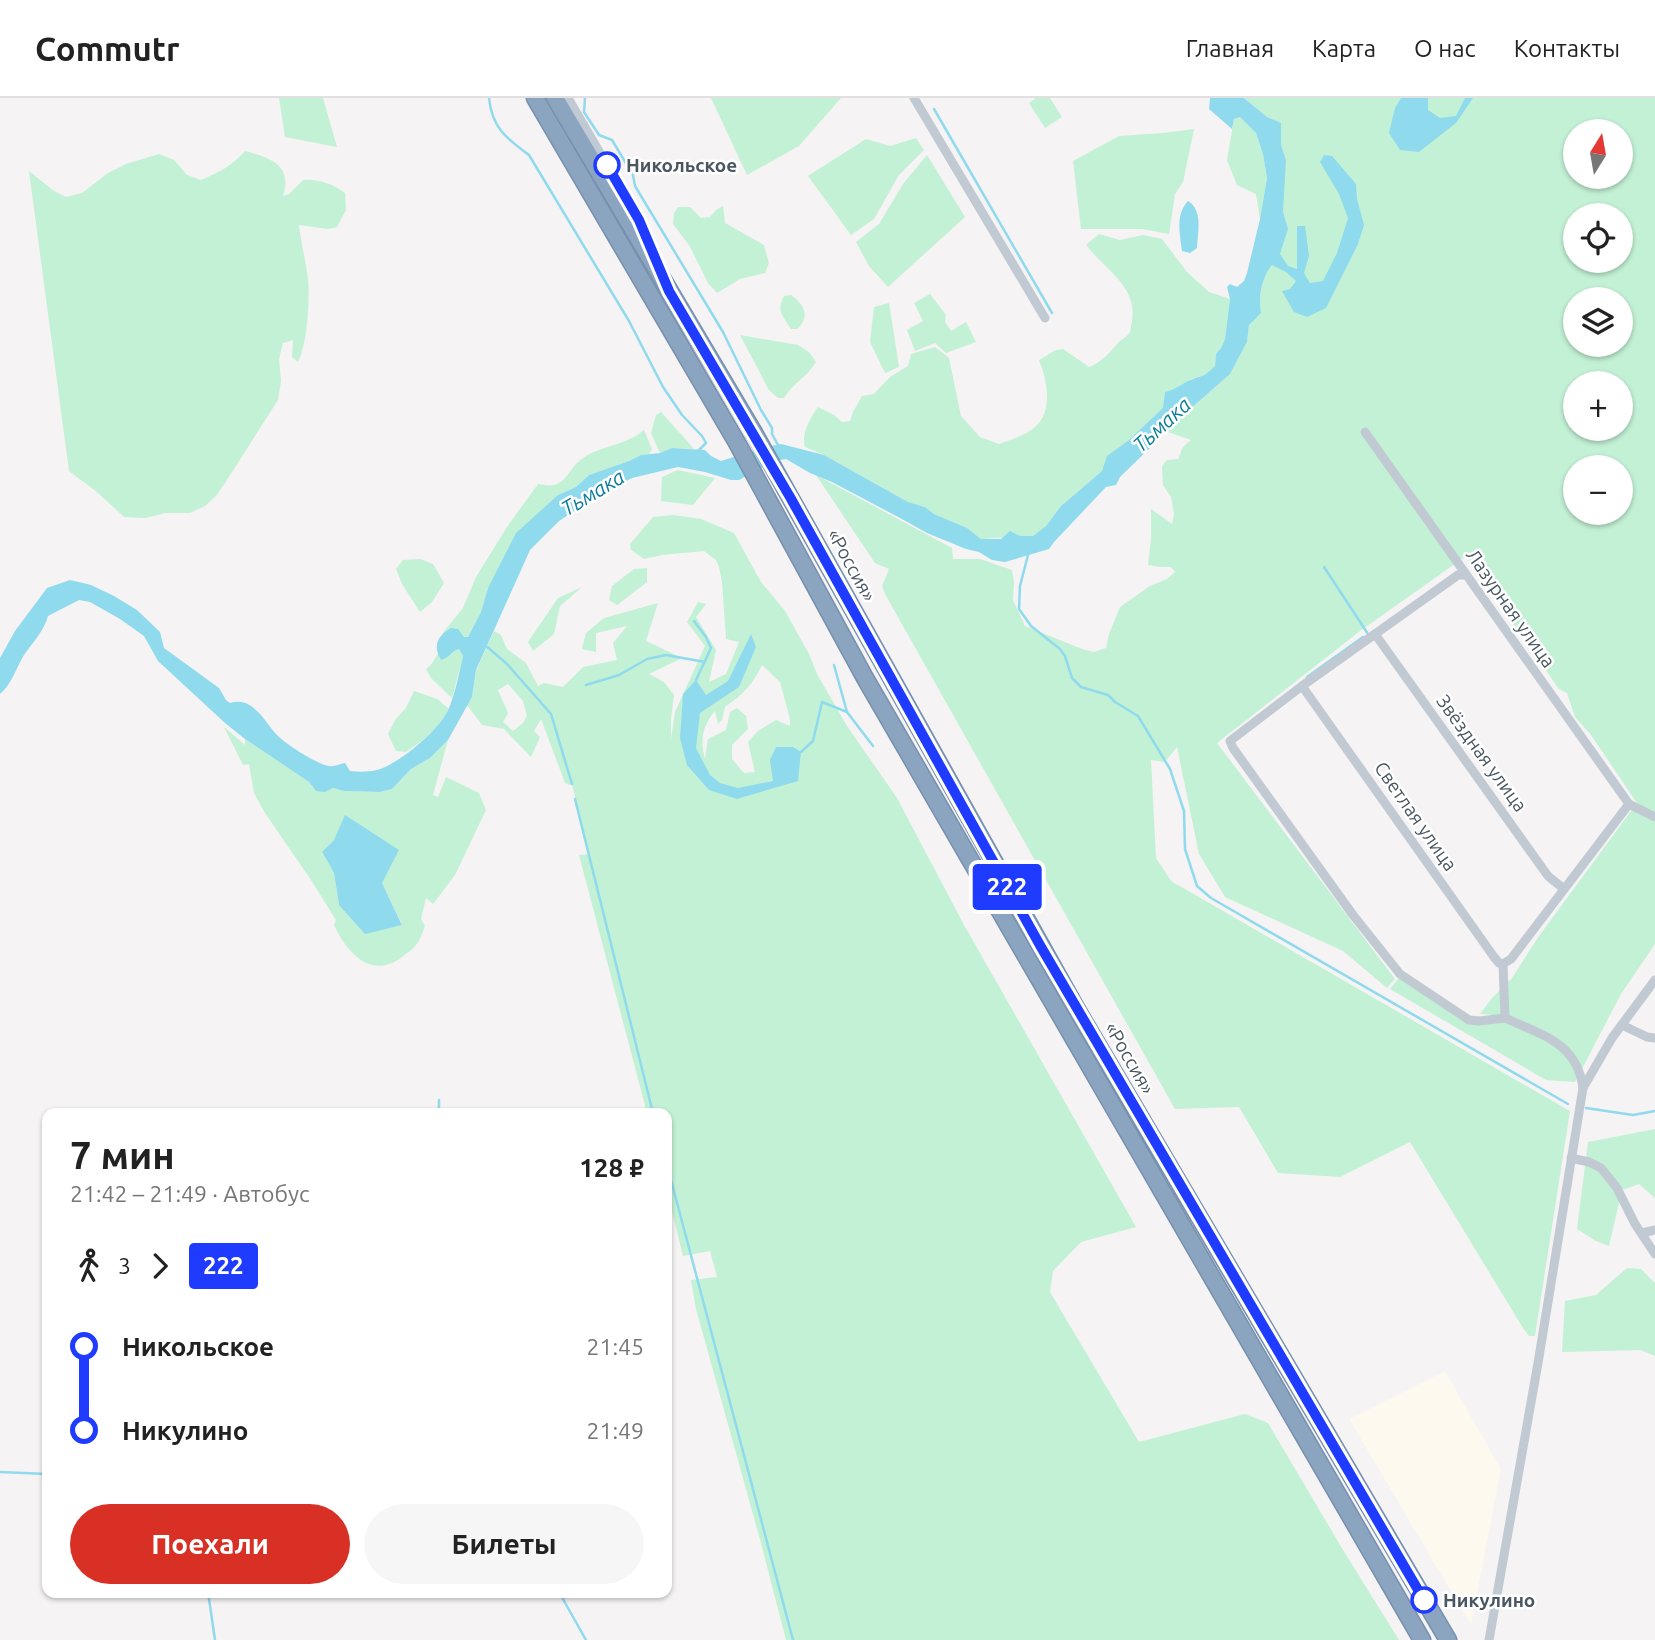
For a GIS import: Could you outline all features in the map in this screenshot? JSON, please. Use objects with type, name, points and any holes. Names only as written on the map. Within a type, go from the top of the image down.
[{"type":"highway","name":"«Россия»","points":[[535,98],[736,441],[865,678],[1422,1640]]},
{"type":"highway","points":[[555,98],[669,291]]},
{"type":"highway","name":"«Россия»","points":[[669,291],[753,431],[1076,1008],[1448,1640]]},
{"type":"street","points":[[568,98],[639,220],[669,291]]},
{"type":"street","points":[[914,98],[1045,318]]},
{"type":"street","name":"Лазурная улица","points":[[1365,432],[1629,804]]},
{"type":"street","points":[[1466,576],[1458,575],[1230,741],[1353,915],[1400,974],[1469,1020],[1505,1018],[1560,1044],[1572,1056],[1581,1074],[1583,1088],[1489,1640]]},
{"type":"street","name":"Звёздная улица","points":[[1376,634],[1548,876],[1564,889]]},
{"type":"street","name":"Светлая улица","points":[[1302,686],[1494,957],[1503,964]]},
{"type":"street","points":[[1505,1018],[1503,964],[1511,959],[1629,804],[1655,817]]},
{"type":"street","points":[[1583,1088],[1612,1038],[1655,980]]},
{"type":"street","points":[[1622,1025],[1655,1038]]},
{"type":"street","points":[[1571,1158],[1601,1168],[1617,1188],[1655,1254]]},
{"type":"street","points":[[1642,1234],[1655,1230]]},
{"type":"shaded area","points":[[1445,1371],[1501,1469],[1471,1625],[1349,1419]]},
{"type":"green space","points":[[279,98],[323,98],[337,147],[285,137]]},
{"type":"green space","points":[[711,98],[841,98],[799,146],[747,175]]},
{"type":"green space","points":[[1036,98],[1050,98],[1062,117],[1045,128],[1029,103]]},
{"type":"green space","points":[[1244,98],[1655,98],[1655,944],[1621,994],[1575,1082],[1546,1080],[1390,989],[1399,978],[1472,1025],[1498,1023],[1494,1015],[1480,1014],[1512,978],[1539,936],[1637,803],[1591,735],[1575,717],[1567,693],[1559,689],[1466,556],[1360,631],[1217,743],[1395,979],[1387,988],[1343,951],[1225,897],[1199,854],[1177,747],[1165,762],[1151,760],[1156,858],[1171,881],[1570,1111],[1535,1336],[1529,1336],[1523,1328],[1410,1142],[1340,1177],[1278,1173],[1239,1107],[1175,1109],[885,594],[882,586],[889,569],[875,563],[816,475],[952,548],[953,559],[980,559],[1012,570],[1013,600],[1025,626],[1082,649],[1094,652],[1106,648],[1120,607],[1175,572],[1171,567],[1148,565],[1151,509],[1172,524],[1174,514],[1171,497],[1163,485],[1162,466],[1167,460],[1178,459],[1183,447],[1191,440],[1165,431],[1230,374],[1247,342],[1249,325],[1259,303],[1286,160],[1281,146],[1280,123],[1267,117]]},
{"type":"green space","points":[[1240,117],[1256,133],[1263,154],[1267,178],[1260,219],[1256,194],[1237,185],[1227,160],[1234,119]]},
{"type":"green space","points":[[1194,129],[1183,182],[1175,194],[1169,234],[1142,229],[1081,229],[1073,161],[1119,136]]},
{"type":"green space","points":[[916,138],[924,150],[899,175],[874,219],[851,235],[808,176],[866,139],[890,146]]},
{"type":"green space","points":[[245,151],[277,164],[285,177],[283,196],[289,194],[303,180],[325,183],[345,193],[346,210],[337,227],[328,229],[299,225],[309,289],[304,345],[298,362],[292,357],[293,340],[283,343],[279,359],[281,381],[278,400],[216,496],[205,506],[190,513],[165,513],[145,518],[124,517],[69,471],[29,171],[66,197],[82,193],[108,173],[126,164],[159,154],[174,160],[187,175],[201,180],[225,168]]},
{"type":"green space","points":[[927,155],[965,217],[888,287],[869,266],[856,242],[879,224],[903,184]]},
{"type":"green space","points":[[723,206],[725,223],[764,245],[769,263],[765,273],[740,279],[717,293],[708,283],[689,245],[673,224],[674,213],[678,207],[690,207],[701,218],[710,217]]},
{"type":"green space","points":[[1099,234],[1120,240],[1143,235],[1162,239],[1187,272],[1209,292],[1230,299],[1225,339],[1216,354],[1215,366],[1205,374],[1165,392],[1164,408],[1108,456],[1102,471],[1061,506],[1046,526],[1033,536],[981,539],[967,528],[934,514],[925,507],[908,502],[805,447],[805,432],[818,407],[842,422],[850,421],[862,396],[874,394],[890,377],[908,366],[911,354],[935,347],[949,358],[961,416],[980,437],[999,444],[1034,428],[1044,413],[1047,396],[1039,360],[1063,349],[1089,367],[1098,363],[1130,332],[1132,309],[1125,288],[1086,245]]},
{"type":"green space","points":[[930,294],[946,315],[945,322],[951,331],[966,322],[976,342],[946,353],[935,343],[915,351],[907,330],[923,321],[914,303]]},
{"type":"green space","points":[[791,295],[799,302],[805,315],[797,329],[791,329],[781,310],[784,296]]},
{"type":"green space","points":[[889,303],[899,367],[885,373],[870,342],[874,307]]},
{"type":"green space","points":[[740,335],[798,345],[809,352],[816,362],[784,398],[778,398],[769,390]]},
{"type":"green space","points":[[661,412],[694,449],[672,448],[660,453],[651,433],[656,415]]},
{"type":"green space","points":[[644,430],[652,449],[649,454],[589,475],[576,487],[558,495],[488,588],[481,612],[468,637],[442,634],[463,608],[476,577],[538,484],[555,485],[561,482],[583,458],[632,438]]},
{"type":"green space","points":[[678,470],[715,478],[693,505],[661,501],[662,477]]},
{"type":"green space","points":[[673,515],[701,519],[734,533],[761,582],[785,611],[847,726],[897,798],[964,925],[1136,1227],[1081,1242],[1053,1271],[1050,1292],[1139,1442],[1245,1414],[1268,1423],[1399,1640],[786,1640],[696,1309],[691,1280],[717,1277],[710,1251],[683,1256],[672,1211],[672,1108],[646,1108],[579,855],[589,854],[572,784],[565,783],[541,719],[534,731],[540,737],[531,757],[504,729],[482,725],[467,705],[472,697],[476,671],[494,631],[501,635],[507,649],[526,663],[538,686],[544,683],[563,687],[583,667],[617,660],[613,643],[627,626],[596,633],[596,652],[582,649],[586,633],[604,618],[658,603],[646,641],[682,658],[649,674],[664,682],[674,695],[671,739],[675,712],[705,646],[687,622],[698,602],[706,604],[696,617],[716,650],[709,682],[726,674],[739,642],[726,639],[722,582],[716,560],[704,551],[644,559],[631,550],[630,544],[653,517]],"holes":[[[762,665],[780,682],[790,726],[776,720],[758,731],[748,742],[755,772],[744,773],[732,759],[732,745],[748,729],[746,716],[737,708],[730,712],[726,730],[708,739],[705,759],[703,734],[715,711],[718,724],[722,720],[725,707],[755,679]],[[508,684],[523,701],[527,716],[513,731],[503,722],[508,713],[498,690]]]},
{"type":"green space","points":[[420,559],[433,564],[444,583],[432,602],[420,612],[396,569],[403,560]]},
{"type":"green space","points":[[647,568],[647,582],[617,605],[609,600],[612,586],[634,569]]},
{"type":"green space","points":[[582,587],[560,606],[554,634],[533,651],[528,642],[558,598]]},
{"type":"green space","points":[[459,649],[463,656],[452,698],[431,678],[426,669],[438,654],[441,660]]},
{"type":"green space","points":[[414,691],[437,699],[449,709],[436,728],[419,743],[406,752],[396,751],[388,734]]},
{"type":"green space","points":[[224,727],[245,745],[245,739],[309,782],[316,791],[333,788],[380,792],[392,789],[411,769],[430,758],[448,740],[433,795],[438,797],[446,777],[479,793],[486,810],[455,875],[433,904],[426,898],[421,919],[425,926],[412,949],[391,963],[380,966],[361,960],[353,953],[339,935],[334,925],[336,920],[311,880],[265,813],[254,793],[249,764],[243,765]],"holes":[[[334,840],[382,883],[402,924],[339,905],[334,873],[322,853]]]},
{"type":"green space","points":[[1655,1129],[1655,1198],[1639,1184],[1622,1190],[1609,1246],[1577,1229],[1588,1142]]},
{"type":"green space","points":[[1627,1268],[1641,1269],[1655,1283],[1655,1356],[1641,1350],[1562,1352],[1565,1301],[1596,1295]]},
{"type":"water","name":"Тьмака","points":[[1210,98],[1244,98],[1267,117],[1281,123],[1281,145],[1286,160],[1283,212],[1288,229],[1280,254],[1288,266],[1297,269],[1297,226],[1305,226],[1309,256],[1304,273],[1310,283],[1323,281],[1337,253],[1348,218],[1339,194],[1320,162],[1324,155],[1332,156],[1356,184],[1364,225],[1358,244],[1326,308],[1307,317],[1294,312],[1282,291],[1290,289],[1296,281],[1272,265],[1262,288],[1261,313],[1249,325],[1247,342],[1230,374],[1165,431],[1120,477],[1116,485],[1106,487],[1049,549],[1005,562],[992,560],[979,552],[927,533],[786,459],[774,461],[739,480],[678,467],[632,478],[559,521],[530,550],[476,670],[472,697],[448,740],[430,758],[411,769],[392,789],[380,792],[333,788],[325,792],[316,791],[309,782],[225,723],[158,661],[144,636],[90,602],[79,600],[48,616],[11,681],[0,694],[0,658],[15,631],[47,588],[70,580],[91,585],[137,610],[160,632],[164,648],[219,688],[230,703],[252,706],[281,739],[302,753],[329,766],[345,763],[350,771],[377,770],[407,753],[429,735],[445,716],[454,695],[463,656],[459,649],[441,660],[437,650],[438,641],[451,628],[458,629],[464,637],[468,637],[481,612],[488,588],[516,533],[558,495],[576,487],[589,475],[641,455],[660,453],[672,448],[705,450],[721,461],[781,444],[824,455],[908,502],[925,507],[934,514],[967,528],[981,539],[1001,539],[1010,531],[1020,536],[1033,536],[1046,526],[1061,506],[1102,471],[1107,456],[1129,440],[1163,408],[1165,392],[1205,374],[1215,366],[1216,354],[1225,339],[1230,299],[1227,287],[1230,284],[1237,287],[1244,281],[1247,273],[1267,178],[1256,133],[1240,117],[1234,119],[1232,129],[1209,109]]},
{"type":"water","points":[[1401,98],[1428,98],[1428,110],[1440,118],[1456,116],[1465,98],[1473,98],[1456,123],[1419,152],[1400,150],[1389,133],[1395,108]]},
{"type":"water","points":[[1188,201],[1198,216],[1197,248],[1190,253],[1182,251],[1180,231],[1181,212]]},
{"type":"water","points":[[751,634],[756,647],[739,687],[700,713],[696,748],[710,775],[720,783],[738,788],[773,781],[770,760],[776,747],[793,747],[801,752],[798,781],[737,799],[709,790],[687,765],[680,738],[683,694],[696,680],[706,695],[728,681]]},
{"type":"water","points":[[345,815],[399,850],[382,883],[402,925],[365,934],[339,905],[334,873],[322,852],[334,840]]},
{"type":"waterway","points":[[489,98],[497,125],[529,155],[629,321],[663,387],[682,415],[702,436],[706,443],[698,451]]},
{"type":"waterway","points":[[585,98],[584,112],[599,135],[612,140],[633,175],[635,186],[723,332],[779,447]]},
{"type":"waterway","points":[[934,109],[1052,313]]},
{"type":"waterway","points":[[1028,555],[1020,586],[1019,609],[1031,626],[1060,649],[1072,678],[1081,687],[1108,695],[1138,716],[1170,769],[1184,811],[1185,849],[1197,886],[1211,898],[1568,1104]]},
{"type":"waterway","points":[[1324,567],[1368,634]]},
{"type":"waterway","points":[[694,621],[711,648],[696,680]]},
{"type":"waterway","points":[[1307,677],[1363,637]]},
{"type":"waterway","points":[[485,645],[507,664],[551,714],[572,784]]},
{"type":"waterway","points":[[586,685],[619,675],[647,659],[666,655],[705,662]]},
{"type":"waterway","points":[[834,665],[847,712],[873,746]]},
{"type":"waterway","points":[[801,752],[813,741],[822,702],[847,712]]},
{"type":"waterway","points":[[575,799],[652,1108]]},
{"type":"waterway","points":[[439,1100],[439,1108]]},
{"type":"waterway","points":[[1586,1108],[1633,1115],[1655,1111]]},
{"type":"waterway","points":[[672,1184],[793,1640]]},
{"type":"waterway","points":[[0,1472],[42,1474]]},
{"type":"waterway","points":[[209,1598],[215,1640]]},
{"type":"waterway","points":[[562,1598],[586,1640]]},
{"type":"bus line","name":"222","points":[[607,165],[639,220],[669,291],[753,431],[1041,947],[1424,1600]]},
{"type":"place","name":"Никольское","points":[[607,165]]},
{"type":"place","name":"Никулино","points":[[1424,1600]]}]
